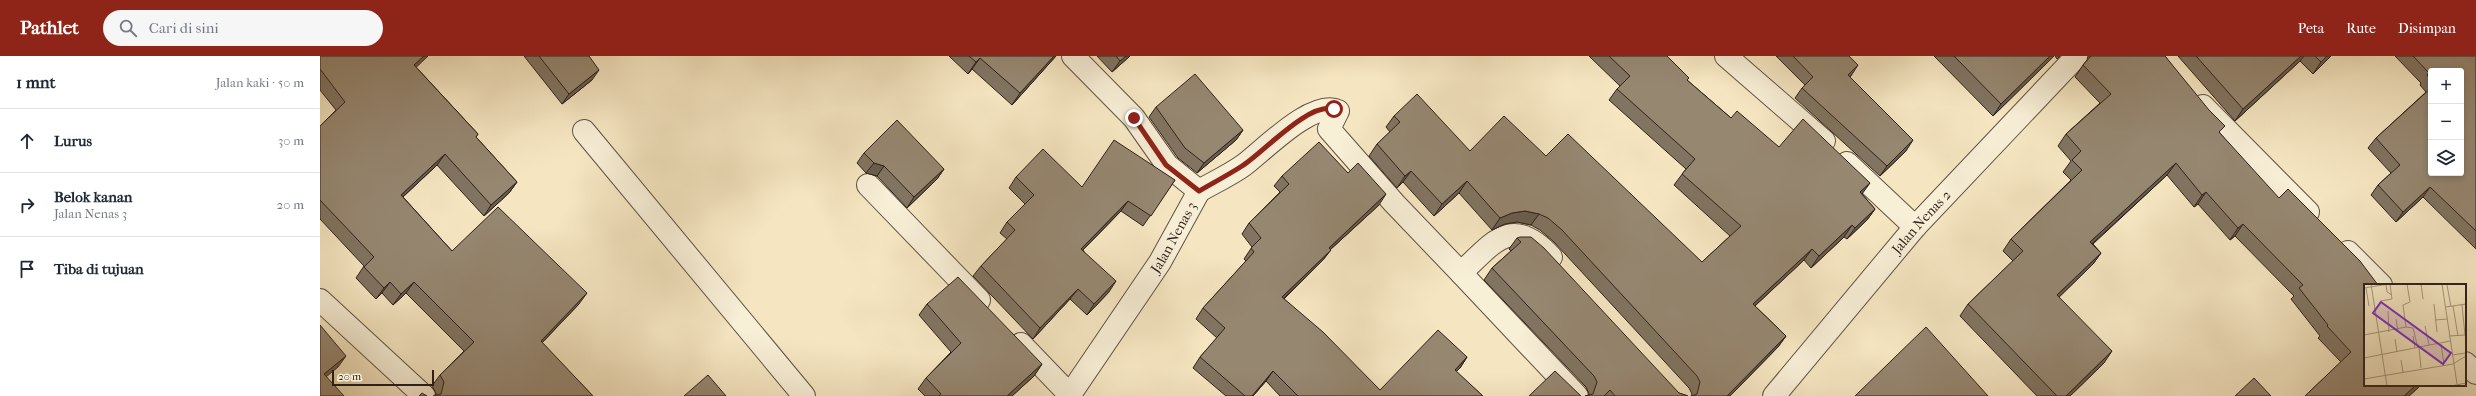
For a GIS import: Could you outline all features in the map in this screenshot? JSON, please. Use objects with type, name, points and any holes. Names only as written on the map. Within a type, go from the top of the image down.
[{"type":"street","name":"Jalan Nenas 3","points":[[1069,395],[1160,262],[1199,191],[1166,165],[1134,118],[1073,56]]},
{"type":"street","points":[[1726,56],[1806,124],[1915,227]]},
{"type":"street","name":"Jalan Nenas 2","points":[[1774,396],[1915,227],[2077,56]]},
{"type":"street","points":[[2190,90],[2210,114],[2380,284]]},
{"type":"street","points":[[1199,191],[1242,166],[1310,115],[1326,108],[1338,111],[1329,129],[1394,203],[1577,396]]},
{"type":"street","points":[[584,131],[804,396]]},
{"type":"street","points":[[868,185],[1069,395]]},
{"type":"street","points":[[1461,274],[1494,242],[1515,234],[1528,237],[1545,250],[1567,274]]},
{"type":"street","points":[[320,300],[424,396]]},
{"type":"street","points":[[2466,364],[2476,373]]},
{"type":"building","points":[[320,56],[424,56],[414,65],[478,134],[476,137],[517,182],[491,205],[445,154],[401,195],[452,251],[498,207],[587,293],[541,341],[593,396],[433,396],[441,394],[444,382],[440,375],[474,342],[414,282],[401,294],[390,282],[384,288],[364,267],[374,257],[320,200],[320,126],[345,102],[320,69]]},
{"type":"building","points":[[539,56],[589,56],[599,70],[569,94]]},
{"type":"building","points":[[969,56],[1054,56],[1020,93],[980,58],[976,62]]},
{"type":"building","points":[[1116,56],[1126,56],[1120,61]]},
{"type":"building","points":[[1609,56],[1667,56],[1689,78],[1687,80],[1731,118],[1737,111],[1779,147],[1803,119],[1870,183],[1860,192],[1875,209],[1855,228],[1852,225],[1819,256],[1812,249],[1753,304],[1786,336],[1727,396],[1692,396],[1697,394],[1700,382],[1697,376],[1562,230],[1548,218],[1539,214],[1525,211],[1512,213],[1500,218],[1467,181],[1442,204],[1411,171],[1405,176],[1377,144],[1400,122],[1394,116],[1417,94],[1470,151],[1504,116],[1546,156],[1568,134],[1702,262],[1741,226],[1682,174],[1695,159],[1617,89],[1630,76]]},
{"type":"building","points":[[1793,56],[1849,56],[1858,65],[1848,75],[1913,140],[1887,166],[1802,88],[1813,77]]},
{"type":"building","points":[[1954,56],[2050,56],[2001,104]]},
{"type":"building","points":[[2091,56],[2165,56],[2209,110],[2225,126],[2219,132],[2279,198],[2288,189],[2360,261],[2377,284],[2364,284],[2364,386],[2415,386],[2404,396],[2305,396],[2351,352],[2327,326],[2328,325],[2299,288],[2303,285],[2243,224],[2238,228],[2206,192],[2202,195],[2176,163],[2090,242],[2101,253],[2057,295],[2112,351],[2066,396],[2057,396],[1968,304],[2023,251],[2011,239],[2082,170],[2072,160],[2081,151],[2066,134],[2111,94],[2083,65]]},
{"type":"building","points":[[2196,56],[2301,56],[2243,109]]},
{"type":"building","points":[[2315,56],[2327,56],[2321,62]]},
{"type":"building","points":[[2413,56],[2476,56],[2476,231],[2430,187],[2403,212],[2378,185],[2400,165],[2376,138],[2428,91],[2428,176],[2464,176],[2464,68],[2428,68],[2428,72]]},
{"type":"building","points":[[1195,74],[1243,130],[1204,163],[1185,148],[1156,107]]},
{"type":"building","points":[[897,120],[944,169],[914,197],[884,166],[874,163],[864,153]]},
{"type":"building","points":[[1114,140],[1175,180],[1151,216],[1128,201],[1081,249],[1116,281],[1094,304],[1078,289],[1040,328],[981,266],[1015,230],[1007,222],[1034,195],[1016,177],[1043,149],[1082,187]]},
{"type":"building","points":[[1319,142],[1348,173],[1358,163],[1386,194],[1329,248],[1331,250],[1282,297],[1323,332],[1380,390],[1438,330],[1467,357],[1455,370],[1483,396],[1298,396],[1273,371],[1252,396],[1245,396],[1200,357],[1225,328],[1203,308],[1254,252],[1251,248],[1261,238],[1249,223],[1289,184],[1282,176]]},
{"type":"building","points":[[1531,237],[1544,248],[1679,393],[1688,396],[1615,396],[1610,390],[1604,396],[1585,396],[1593,394],[1597,382],[1594,376],[1492,268],[1521,242],[1517,238]]},
{"type":"building","points":[[958,277],[1042,364],[1007,396],[939,396],[941,394],[926,378],[961,343],[927,304]]},
{"type":"building","points":[[320,325],[346,356],[324,374],[344,396],[320,396]]},
{"type":"building","points":[[1926,327],[1988,396],[1855,396]]},
{"type":"building","points":[[1555,371],[1581,396],[1529,396]]},
{"type":"building","points":[[708,375],[726,396],[684,396]]},
{"type":"building","points":[[2254,378],[2271,396],[2235,396]]},
{"type":"building","points":[[422,393],[427,396],[419,396]]},
{"type":"route","points":[[1134,118],[1166,165],[1199,191],[1242,166],[1293,126],[1310,115],[1326,108],[1334,109]]}]
